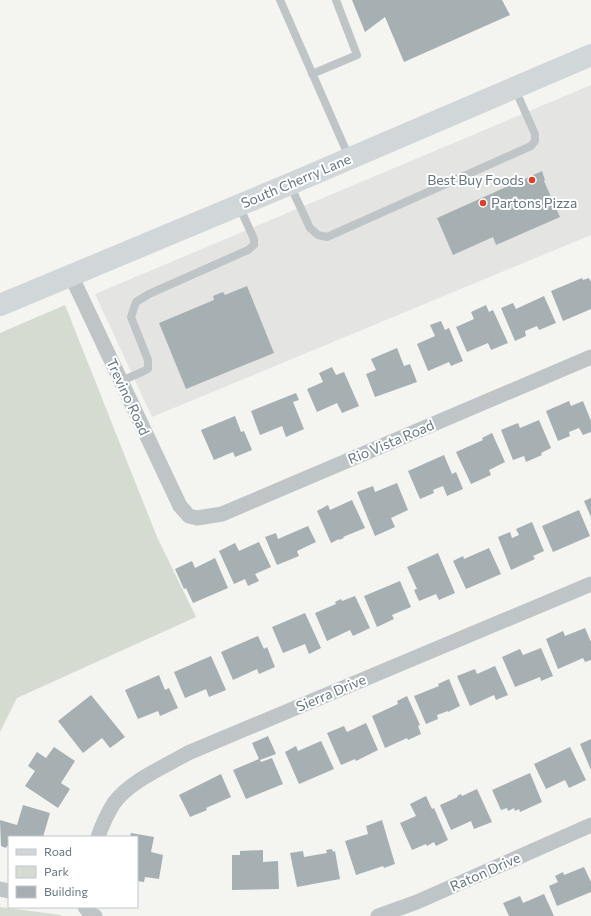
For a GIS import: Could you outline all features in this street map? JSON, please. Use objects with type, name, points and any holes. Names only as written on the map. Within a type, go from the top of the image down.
[{"type":"street","name":"South Cherry Lane","points":[[0,305],[350,159],[591,55]]},
{"type":"street","name":"Trevino Road","points":[[73,274],[76,286],[180,506],[190,516]]},
{"type":"street","name":"Rio Vista Road","points":[[190,516],[197,518],[222,514],[591,357]]},
{"type":"street","name":"Sierra Drive","points":[[98,836],[104,820],[114,802],[133,784],[188,753],[591,584]]},
{"type":"street","name":"Raton Drive","points":[[378,916],[417,902],[591,825]]},
{"type":"lane","points":[[280,0],[350,159]]},
{"type":"lane","points":[[312,74],[357,55],[336,0]]},
{"type":"lane","points":[[290,184],[310,228],[318,235],[327,237],[531,146],[535,141],[535,134],[515,88]]},
{"type":"lane","points":[[121,381],[148,369],[148,360],[132,317],[136,302],[149,294],[248,250],[254,245],[254,239],[239,205]]},
{"type":"shaded area","points":[[591,85],[591,235],[152,417],[95,294]]},
{"type":"green space","points":[[65,305],[157,537],[196,617],[17,698],[0,732],[0,333]]},
{"type":"green space","points":[[0,907],[61,915],[61,916],[0,916]]},
{"type":"building","points":[[352,0],[502,0],[510,15],[404,62],[385,17],[365,32]]},
{"type":"building","points":[[542,171],[544,181],[560,217],[496,245],[493,237],[453,255],[437,218]]},
{"type":"building","points":[[582,278],[583,280],[589,278],[591,282],[591,309],[563,321],[551,291]]},
{"type":"building","points":[[247,286],[274,353],[186,389],[159,323],[214,300],[213,296],[223,292],[225,295]]},
{"type":"building","points":[[544,296],[556,323],[539,330],[537,326],[525,331],[526,336],[515,341],[501,308],[513,303],[516,309]]},
{"type":"building","points":[[486,305],[489,312],[493,310],[508,343],[491,350],[488,343],[467,352],[456,327],[474,319],[471,312]]},
{"type":"building","points":[[441,321],[445,330],[449,328],[463,361],[451,366],[449,362],[428,371],[417,344],[435,336],[430,325]]},
{"type":"building","points":[[397,348],[404,366],[410,364],[417,382],[375,397],[366,374],[376,370],[371,359]]},
{"type":"building","points":[[332,367],[336,375],[344,372],[359,406],[342,413],[337,403],[317,412],[307,389],[323,382],[319,373]]},
{"type":"building","points":[[296,393],[299,400],[293,402],[304,429],[286,437],[282,426],[260,435],[251,411]]},
{"type":"building","points":[[569,401],[571,406],[583,401],[591,421],[591,432],[583,435],[579,428],[569,432],[570,436],[558,441],[546,411]]},
{"type":"building","points":[[235,416],[241,432],[244,431],[252,450],[235,457],[233,452],[214,460],[201,430]]},
{"type":"building","points":[[539,420],[551,448],[541,453],[542,455],[526,462],[524,456],[513,460],[501,430],[518,423],[520,428]]},
{"type":"building","points":[[492,433],[505,462],[489,470],[491,475],[471,484],[456,452],[483,440],[482,438]]},
{"type":"building","points":[[444,455],[452,474],[456,472],[463,489],[447,496],[443,486],[433,490],[434,493],[420,499],[408,471]]},
{"type":"building","points":[[397,483],[408,510],[391,518],[395,527],[375,536],[357,492],[373,486],[375,492]]},
{"type":"building","points":[[591,498],[591,517],[584,501]]},
{"type":"building","points":[[352,500],[365,528],[331,543],[317,511],[328,505],[330,510]]},
{"type":"building","points":[[579,510],[590,536],[553,552],[542,526]]},
{"type":"building","points":[[532,522],[544,551],[533,556],[535,559],[511,570],[498,537],[510,532],[512,538],[519,535],[516,529]]},
{"type":"building","points":[[308,526],[316,542],[297,551],[299,556],[277,565],[265,537],[276,533],[278,539]]},
{"type":"building","points":[[259,542],[271,567],[255,574],[259,581],[248,586],[245,579],[234,584],[219,551],[235,543],[239,551]]},
{"type":"building","points":[[489,548],[501,574],[466,589],[453,561],[463,556],[464,559]]},
{"type":"building","points":[[438,553],[455,593],[439,600],[436,594],[419,601],[414,590],[417,589],[407,567]]},
{"type":"building","points":[[215,558],[228,588],[193,603],[186,588],[184,589],[175,569],[192,561],[195,568]]},
{"type":"building","points":[[400,581],[411,607],[392,615],[394,619],[377,627],[364,596]]},
{"type":"building","points":[[355,596],[370,628],[353,636],[350,630],[327,641],[315,613],[336,604],[335,602],[341,599],[342,601]]},
{"type":"building","points":[[305,613],[321,648],[309,654],[305,644],[283,653],[272,627]]},
{"type":"building","points":[[585,628],[591,642],[591,660],[585,662],[583,658],[558,669],[546,639],[563,631],[565,636]]},
{"type":"building","points":[[258,636],[264,649],[267,647],[275,667],[259,674],[257,669],[233,680],[221,652]]},
{"type":"building","points":[[541,648],[553,676],[541,681],[540,677],[515,687],[502,657],[520,649],[523,655]]},
{"type":"building","points":[[211,656],[226,690],[209,697],[206,689],[185,698],[174,672]]},
{"type":"building","points":[[495,666],[508,695],[496,700],[494,695],[470,706],[457,676],[475,669],[477,674]]},
{"type":"building","points":[[159,675],[165,690],[169,688],[178,708],[160,716],[158,711],[138,719],[125,690]]},
{"type":"building","points":[[449,679],[460,706],[448,712],[437,715],[438,719],[426,724],[414,696],[439,686],[438,684]]},
{"type":"building","points":[[91,695],[125,737],[110,748],[102,738],[83,753],[58,721]]},
{"type":"building","points":[[407,696],[420,725],[418,726],[421,734],[408,740],[407,738],[385,748],[372,716],[398,704],[397,701]]},
{"type":"building","points":[[366,723],[378,750],[356,761],[355,759],[341,765],[327,733],[344,726],[347,732]]},
{"type":"building","points":[[268,736],[276,754],[260,760],[261,762],[272,758],[283,784],[246,799],[233,770],[259,759],[252,743]]},
{"type":"building","points":[[591,739],[591,770],[580,744]]},
{"type":"building","points":[[321,741],[334,769],[299,784],[285,752],[296,746],[298,751]]},
{"type":"building","points":[[54,747],[75,761],[61,783],[70,789],[58,808],[25,786],[35,771],[28,766],[37,752],[46,758]]},
{"type":"building","points":[[570,747],[586,780],[569,788],[565,780],[546,789],[534,764]]},
{"type":"building","points":[[530,773],[542,802],[520,812],[519,809],[515,811],[514,808],[508,811],[507,808],[501,810],[492,790]]},
{"type":"building","points":[[221,774],[231,797],[190,817],[179,795]]},
{"type":"building","points":[[477,789],[492,822],[474,829],[471,821],[451,830],[440,805],[458,797],[457,796],[461,794],[462,796]]},
{"type":"building","points":[[426,796],[432,809],[434,808],[448,840],[436,846],[434,842],[427,846],[426,844],[412,850],[400,823],[416,816],[410,804]]},
{"type":"building","points":[[23,805],[50,813],[43,836],[8,836],[8,846],[6,848],[1,846],[0,820],[17,825]]},
{"type":"building","points":[[382,820],[395,864],[384,868],[383,866],[356,875],[345,841],[368,834],[366,826]]},
{"type":"building","points":[[131,833],[154,837],[151,852],[163,855],[159,879],[145,877],[144,882],[138,881],[138,836],[130,836]]},
{"type":"building","points":[[332,849],[333,852],[335,851],[340,879],[297,887],[290,853],[303,851],[304,857],[327,853],[326,850]]},
{"type":"building","points":[[263,850],[263,862],[278,861],[279,889],[232,890],[232,855],[240,855],[240,851]]},
{"type":"building","points":[[584,867],[591,882],[591,892],[557,906],[549,886],[558,882],[555,876],[563,872],[564,875]]},
{"type":"building","points":[[544,894],[554,916],[509,916],[503,903],[520,896],[523,903]]},
{"type":"place","name":"Best Buy Foods","points":[[532,180]]},
{"type":"place","name":"Partons Pizza","points":[[483,203]]}]
